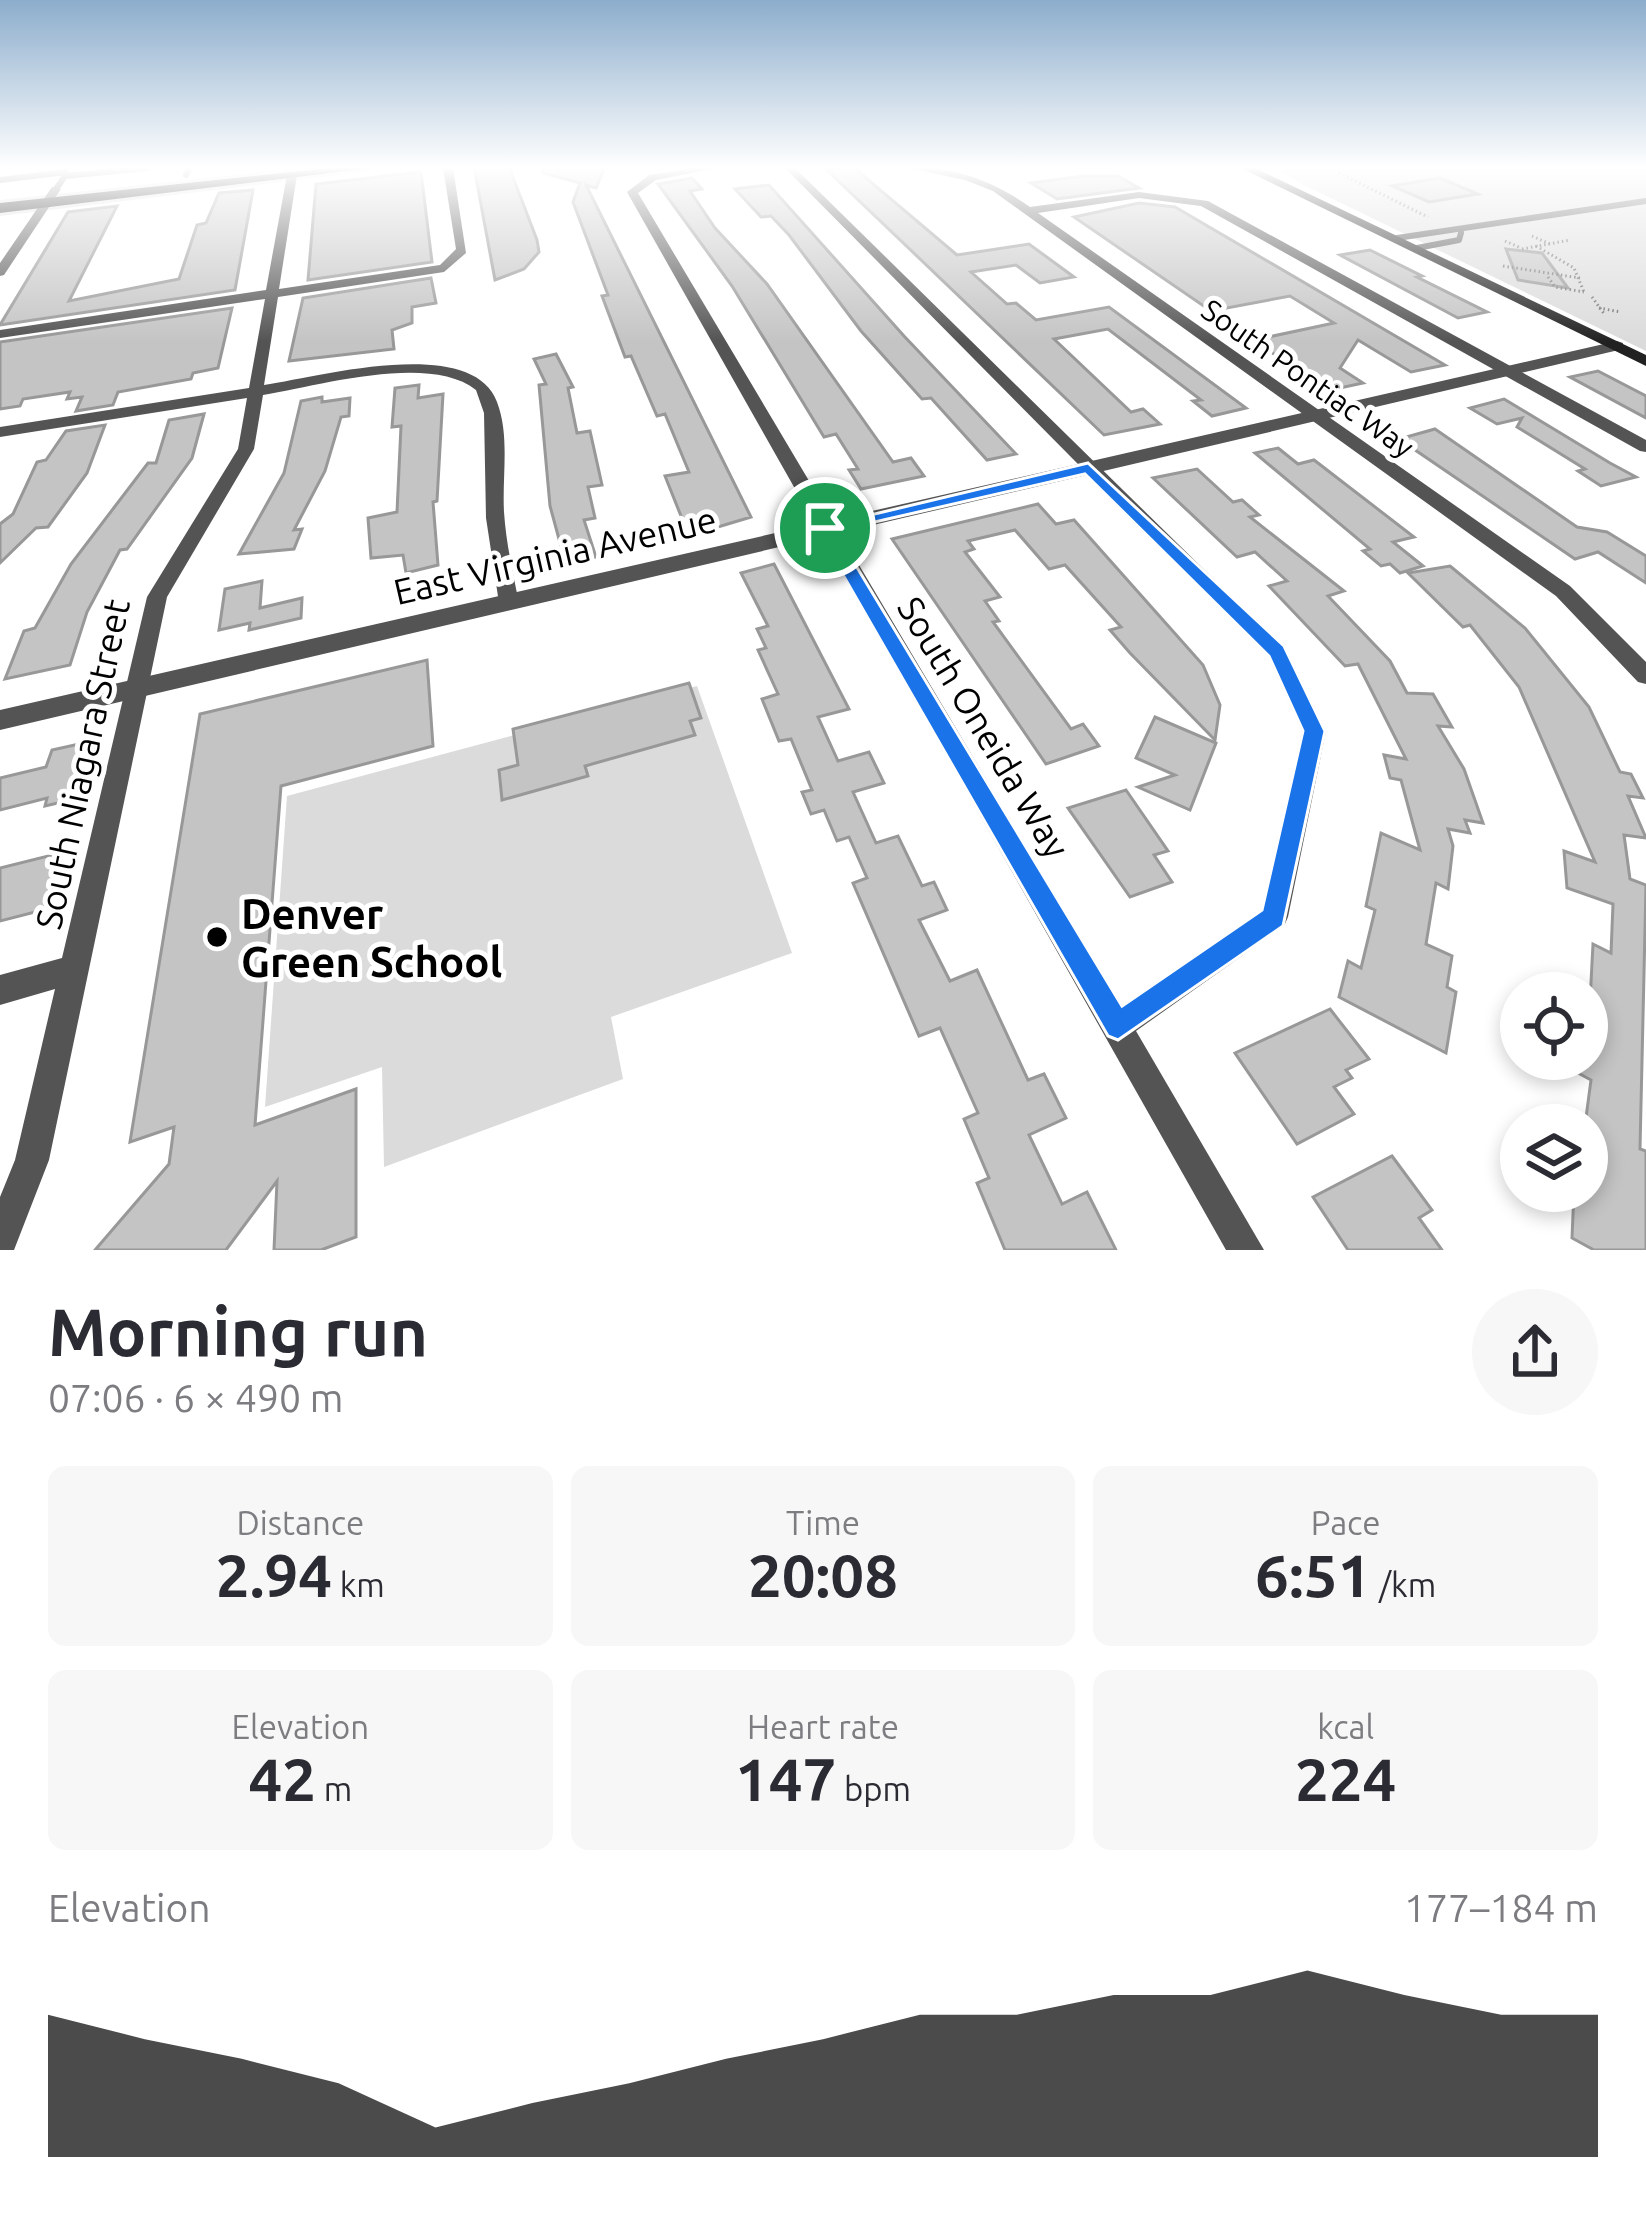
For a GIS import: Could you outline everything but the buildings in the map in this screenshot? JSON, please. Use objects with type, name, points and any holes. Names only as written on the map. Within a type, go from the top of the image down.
[{"type":"main road","points":[[1372,226],[1646,361]]},
{"type":"street","points":[[0,272],[31,226]]},
{"type":"street","name":"South Niagara Street","points":[[0,1241],[32,1160],[157,597],[241,461],[283,226]]},
{"type":"street","points":[[0,334],[418,275],[456,262],[462,249],[458,226]]},
{"type":"street","name":"South Oneida Way","points":[[652,226],[1246,1250]]},
{"type":"street","points":[[849,226],[1277,652],[1314,731],[1274,917],[1118,1026]]},
{"type":"street","name":"South Pontiac Way","points":[[1049,226],[1563,591],[1646,676]]},
{"type":"street","points":[[1248,226],[1646,447]]},
{"type":"street","name":"East Virginia Avenue","points":[[0,720],[1617,346]]},
{"type":"street","points":[[0,433],[404,369],[439,370],[478,383],[492,406],[494,514],[509,603]]},
{"type":"street","points":[[0,990],[77,968]]},
{"type":"lane","points":[[1396,238],[1495,226]]},
{"type":"lane","points":[[1417,248],[1459,240],[1461,232]]},
{"type":"path","points":[[1532,236],[1550,244]]},
{"type":"path","points":[[1505,241],[1523,250],[1570,240]]},
{"type":"path","points":[[1536,246],[1565,260],[1580,278],[1584,292],[1555,287],[1548,277]]},
{"type":"path","points":[[1503,266],[1580,278]]},
{"type":"path","points":[[1592,297],[1605,315]]},
{"type":"path","points":[[1599,308],[1621,312]]},
{"type":"shaded area","points":[[1389,226],[1646,226],[1646,351]]},
{"type":"shaded area","points":[[697,686],[792,953],[611,1017],[623,1079],[384,1167],[382,1067],[265,1107],[287,796]]},
{"type":"place","name":"Denver Green School","points":[[217,937]]},
{"type":"route","points":[[1088,468],[1277,652],[1314,731],[1274,917],[1118,1026],[825,528],[1088,468]]}]
